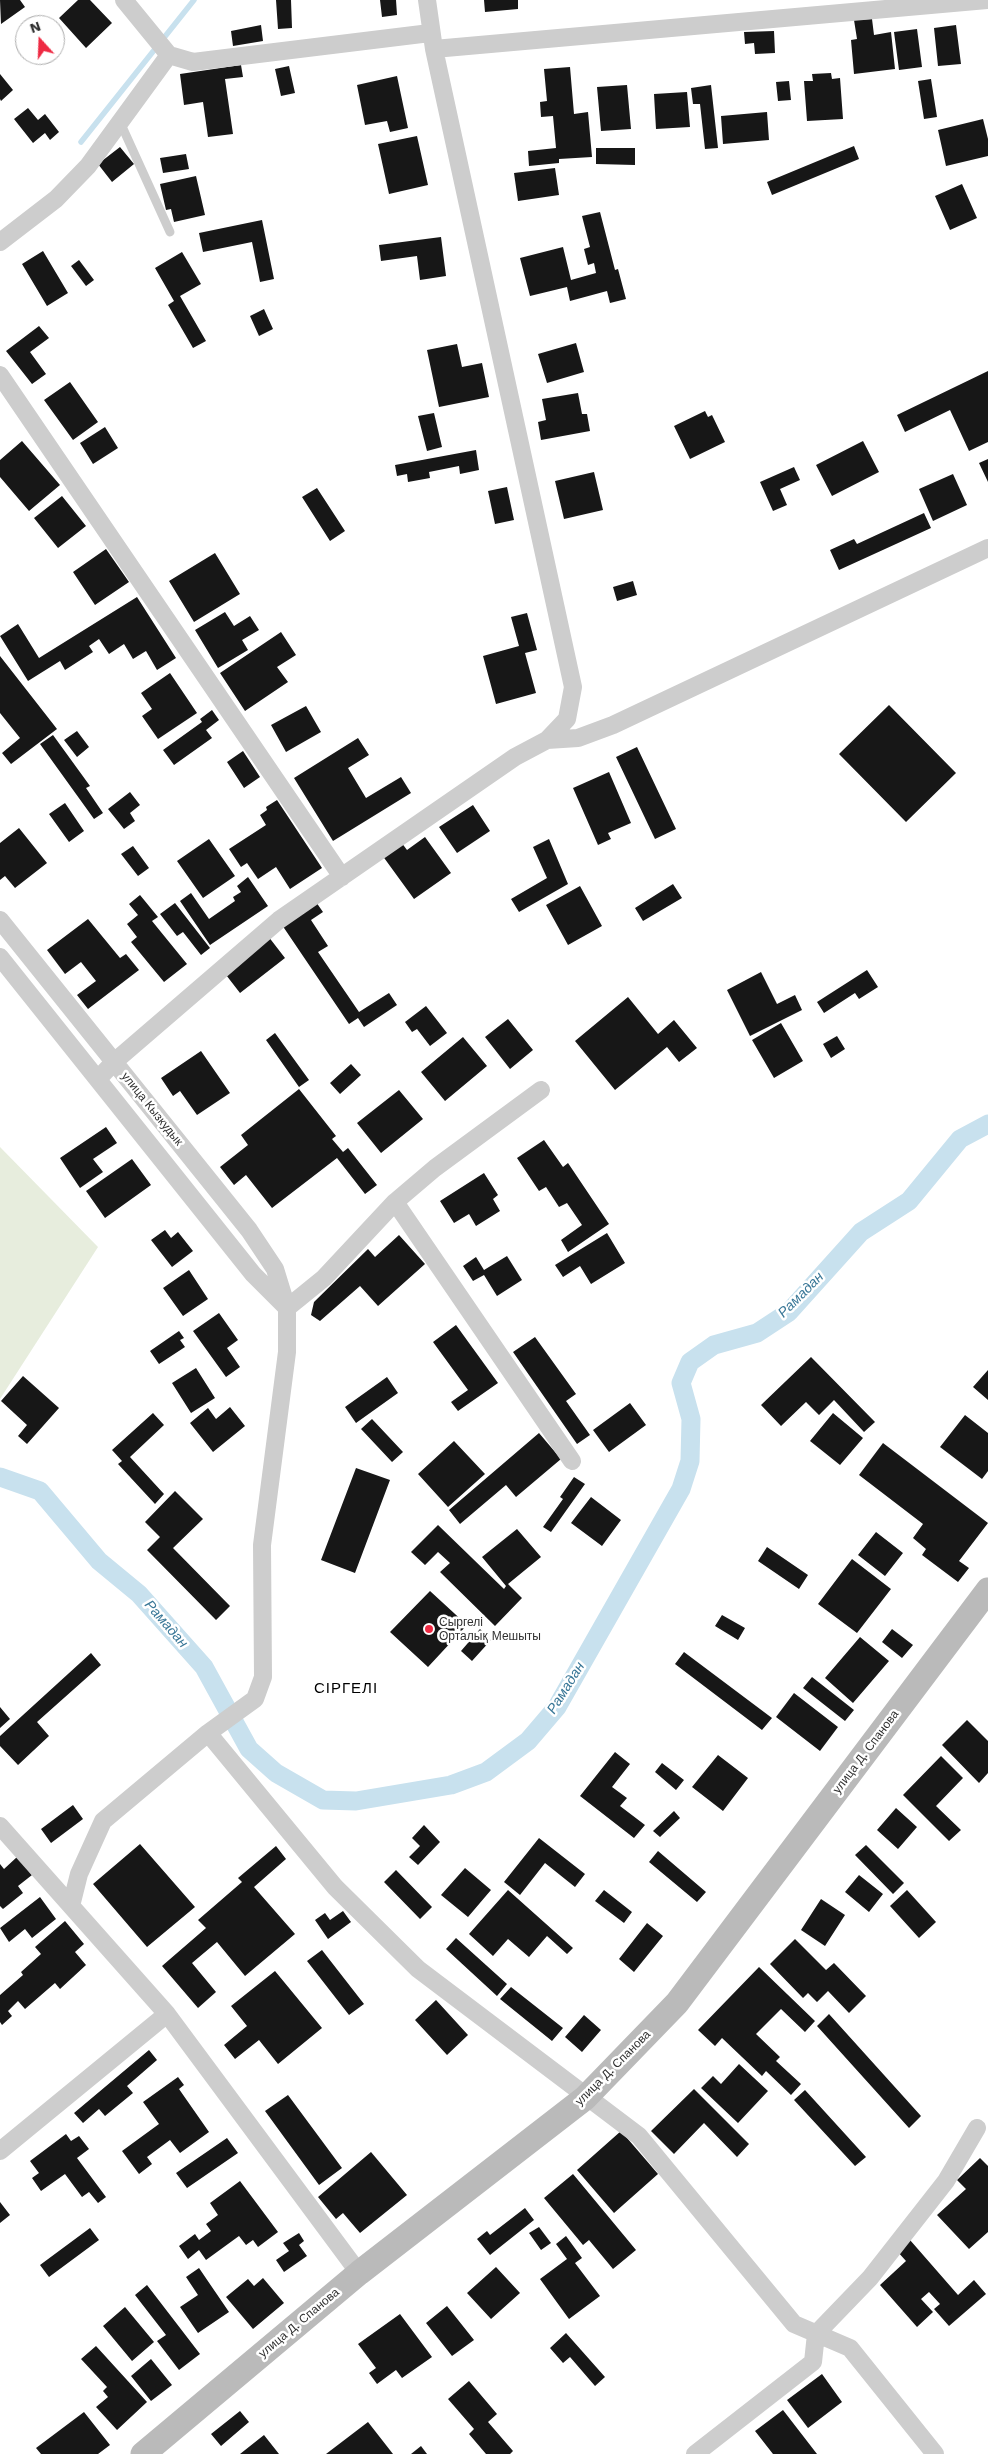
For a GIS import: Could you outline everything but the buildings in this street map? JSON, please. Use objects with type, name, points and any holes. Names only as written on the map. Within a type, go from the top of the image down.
[{"type":"main road","name":"улица Д. Спанова","points":[[143,2454],[358,2273],[585,2098],[677,2003],[988,1590]]},
{"type":"street","points":[[124,0],[168,55],[193,62],[432,41],[987,0]]},
{"type":"street","points":[[98,1079],[114,1062],[279,920],[515,757],[547,740],[567,719],[573,686],[432,41],[428,0]]},
{"type":"street","points":[[0,242],[56,199],[88,166],[168,55]]},
{"type":"street","points":[[0,375],[342,877]]},
{"type":"street","points":[[547,740],[578,738],[612,726],[988,548]]},
{"type":"street","name":"улица Кызкудык","points":[[0,920],[249,1230],[275,1269],[288,1308],[287,1352],[262,1545],[263,1677],[255,1699],[208,1732]]},
{"type":"street","points":[[0,957],[253,1274],[288,1308],[324,1278],[395,1202],[435,1168],[541,1090]]},
{"type":"street","points":[[395,1202],[572,1461]]},
{"type":"street","points":[[71,1906],[79,1874],[103,1821],[208,1732],[335,1887],[418,1969],[585,2098],[639,2136],[794,2324],[850,2348],[934,2454]]},
{"type":"street","points":[[0,1826],[167,2014],[358,2273]]},
{"type":"street","points":[[0,2151],[167,2014]]},
{"type":"street","points":[[694,2454],[813,2362],[816,2334],[870,2278],[946,2181],[977,2128]]},
{"type":"lane","points":[[120,122],[170,232]]},
{"type":"green space","points":[[0,1147],[98,1247],[0,1399]]},
{"type":"waterway","points":[[81,142],[194,0]]},
{"type":"waterway","name":"Рамадан","points":[[0,1477],[40,1491],[99,1561],[139,1594],[204,1667],[249,1749],[276,1773],[323,1800],[356,1801],[451,1785],[486,1772],[528,1741],[557,1707],[681,1489],[690,1461],[691,1419],[681,1383],[690,1362],[714,1345],[757,1333],[789,1312],[861,1232],[909,1201],[960,1139],[988,1124]]},
{"type":"place","name":"Сыргелі Орталық Мешыты","points":[[429,1629]]},
{"type":"district","name":"СІРГЕЛІ","points":[[346,1689]]}]
